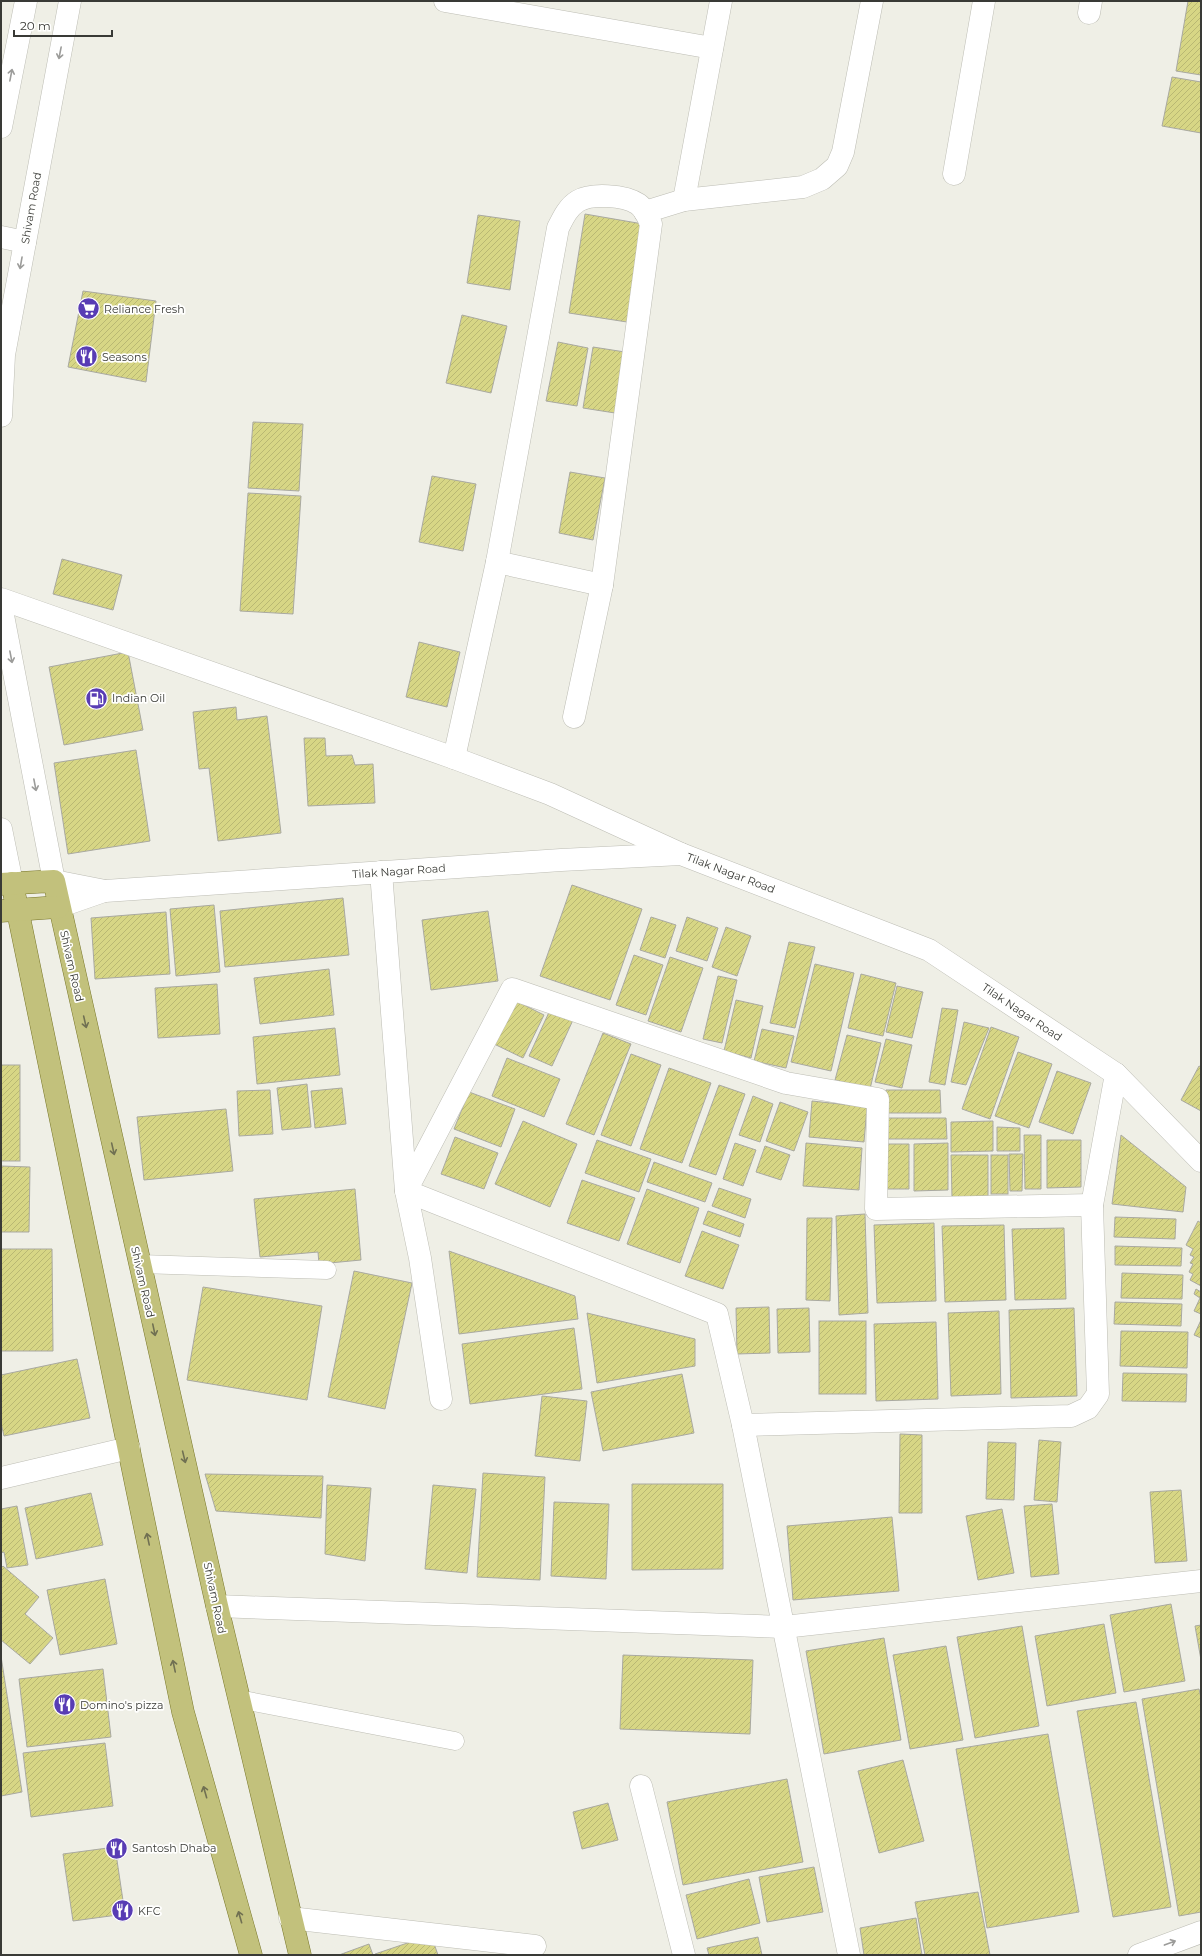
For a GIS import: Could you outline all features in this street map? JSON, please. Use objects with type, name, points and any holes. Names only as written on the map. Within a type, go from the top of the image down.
[{"type":"main road","points":[[54,881],[7,884],[9,911],[129,1448],[183,1712],[251,1955]]},
{"type":"main road","name":"Shivam Road","points":[[54,881],[58,908],[140,1264],[216,1606],[300,1955]]},
{"type":"main road","points":[[9,911],[58,908]]},
{"type":"street","points":[[1,127],[26,1]]},
{"type":"street","name":"Shivam Road","points":[[1,416],[4,346],[70,1]]},
{"type":"street","points":[[445,1],[712,48]]},
{"type":"street","points":[[684,200],[721,1]]},
{"type":"street","points":[[646,212],[684,200],[803,187],[822,179],[837,166],[844,152],[872,1]]},
{"type":"street","points":[[954,174],[984,1]]},
{"type":"street","points":[[454,758],[497,562],[558,228],[567,211],[579,200],[598,195],[637,204],[646,212],[651,224],[602,585],[574,717]]},
{"type":"street","points":[[1,237],[25,242]]},
{"type":"street","points":[[497,562],[602,585]]},
{"type":"street","points":[[1,600],[454,758],[550,794],[681,854]]},
{"type":"street","name":"Shivam Road","points":[[1,605],[54,881]]},
{"type":"street","points":[[1,829],[7,884]]},
{"type":"street","name":"Tilak Nagar Road","points":[[54,881],[105,891],[561,860],[681,854],[930,950],[1116,1074],[1201,1161]]},
{"type":"street","points":[[382,872],[406,1191],[420,1258],[441,1399]]},
{"type":"street","name":"Tilak Nagar Road","points":[[58,908],[105,891]]},
{"type":"street","points":[[406,1191],[512,989],[786,1083],[878,1099],[876,1209],[1092,1205]]},
{"type":"street","points":[[743,1425],[1072,1416],[1088,1408],[1098,1394],[1092,1205],[1116,1074]]},
{"type":"street","points":[[406,1191],[717,1314],[743,1425],[849,1955]]},
{"type":"street","points":[[1,1478],[129,1448]]},
{"type":"street","points":[[216,1606],[784,1627],[1201,1581]]},
{"type":"street","points":[[642,1786],[684,1955]]},
{"type":"street","points":[[290,1918],[535,1946]]},
{"type":"street","points":[[1139,1955],[1201,1932]]},
{"type":"lane","points":[[140,1264],[327,1270]]},
{"type":"lane","points":[[238,1699],[455,1741]]},
{"type":"building","points":[[1188,1],[1201,1],[1201,75],[1176,71]]},
{"type":"building","points":[[1172,77],[1201,82],[1201,133],[1162,126]]},
{"type":"building","points":[[585,214],[643,224],[627,322],[569,313]]},
{"type":"building","points":[[478,215],[520,221],[510,290],[467,283]]},
{"type":"building","points":[[83,291],[156,301],[146,382],[68,367]]},
{"type":"building","points":[[462,315],[507,326],[491,393],[446,383]]},
{"type":"building","points":[[558,342],[588,348],[577,406],[546,401]]},
{"type":"building","points":[[593,347],[625,352],[615,413],[583,408]]},
{"type":"building","points":[[253,422],[303,424],[299,491],[248,488]]},
{"type":"building","points":[[570,472],[605,478],[593,540],[559,533]]},
{"type":"building","points":[[432,476],[476,484],[463,551],[419,542]]},
{"type":"building","points":[[248,493],[301,496],[293,614],[240,611]]},
{"type":"building","points":[[62,559],[122,575],[113,610],[53,594]]},
{"type":"building","points":[[419,642],[460,652],[447,707],[406,697]]},
{"type":"building","name":"Indian Oil","points":[[128,652],[143,730],[64,745],[49,667]]},
{"type":"building","points":[[236,707],[237,720],[267,716],[281,833],[218,841],[209,768],[199,769],[193,712]]},
{"type":"building","points":[[304,738],[325,738],[326,756],[352,755],[355,765],[373,764],[375,803],[308,806]]},
{"type":"building","points":[[136,750],[150,841],[68,854],[54,763]]},
{"type":"building","points":[[572,885],[642,909],[610,1000],[540,976]]},
{"type":"building","points":[[343,898],[349,955],[225,967],[220,911]]},
{"type":"building","points":[[214,905],[220,972],[176,976],[170,909]]},
{"type":"building","points":[[488,911],[498,981],[431,990],[422,920]]},
{"type":"building","points":[[166,912],[170,974],[95,979],[91,918]]},
{"type":"building","points":[[651,917],[676,925],[665,958],[640,950]]},
{"type":"building","points":[[687,917],[718,928],[707,961],[676,951]]},
{"type":"building","points":[[726,927],[751,936],[737,976],[712,967]]},
{"type":"building","points":[[789,942],[815,947],[795,1028],[770,1023]]},
{"type":"building","points":[[634,955],[663,965],[646,1015],[616,1005]]},
{"type":"building","points":[[670,957],[703,968],[681,1032],[648,1021]]},
{"type":"building","points":[[815,964],[854,973],[831,1071],[791,1062]]},
{"type":"building","points":[[329,969],[334,1015],[260,1024],[254,978]]},
{"type":"building","points":[[861,974],[896,983],[883,1036],[848,1028]]},
{"type":"building","points":[[718,976],[737,980],[722,1043],[703,1039]]},
{"type":"building","points":[[217,984],[220,1034],[158,1038],[155,988]]},
{"type":"building","points":[[897,986],[923,992],[912,1038],[886,1032]]},
{"type":"building","points":[[514,1000],[544,1015],[523,1058],[492,1043]]},
{"type":"building","points":[[736,1000],[763,1006],[751,1058],[724,1051]]},
{"type":"building","points":[[942,1008],[958,1010],[945,1085],[929,1082]]},
{"type":"building","points":[[550,1010],[573,1020],[552,1066],[529,1056]]},
{"type":"building","points":[[964,1022],[989,1028],[966,1085],[951,1082]]},
{"type":"building","points":[[991,1027],[1019,1037],[990,1119],[962,1109]]},
{"type":"building","points":[[335,1028],[340,1075],[257,1084],[253,1037]]},
{"type":"building","points":[[762,1029],[794,1036],[786,1068],[754,1061]]},
{"type":"building","points":[[603,1033],[631,1044],[594,1135],[566,1124]]},
{"type":"building","points":[[847,1035],[881,1043],[870,1089],[835,1080]]},
{"type":"building","points":[[886,1039],[912,1045],[902,1088],[875,1082]]},
{"type":"building","points":[[1018,1052],[1052,1064],[1029,1128],[995,1116]]},
{"type":"building","points":[[631,1054],[661,1065],[631,1146],[601,1135]]},
{"type":"building","points":[[507,1058],[560,1079],[544,1117],[492,1096]]},
{"type":"building","points":[[1,1065],[20,1065],[20,1161],[1,1161]]},
{"type":"building","points":[[1199,1066],[1201,1067],[1201,1111],[1181,1100]]},
{"type":"building","points":[[669,1068],[711,1083],[682,1163],[640,1149]]},
{"type":"building","points":[[1057,1071],[1091,1083],[1073,1134],[1039,1122]]},
{"type":"building","points":[[307,1084],[311,1127],[282,1130],[277,1088]]},
{"type":"building","points":[[719,1085],[745,1094],[716,1175],[689,1166]]},
{"type":"building","points":[[342,1088],[346,1124],[315,1128],[311,1091]]},
{"type":"building","points":[[270,1090],[273,1134],[239,1136],[237,1091]]},
{"type":"building","points":[[886,1090],[940,1090],[941,1113],[886,1113]]},
{"type":"building","points":[[469,1092],[515,1109],[501,1147],[454,1129]]},
{"type":"building","points":[[753,1096],[773,1104],[760,1142],[739,1135]]},
{"type":"building","points":[[812,1101],[867,1107],[864,1142],[809,1137]]},
{"type":"building","points":[[780,1102],[808,1112],[794,1151],[766,1141]]},
{"type":"building","points":[[226,1109],[233,1171],[144,1180],[137,1117]]},
{"type":"building","points":[[887,1118],[946,1118],[947,1139],[887,1139]]},
{"type":"building","points":[[523,1121],[577,1144],[550,1207],[495,1184]]},
{"type":"building","points":[[993,1121],[993,1151],[951,1152],[951,1122]]},
{"type":"building","points":[[997,1127],[1020,1128],[1020,1151],[997,1151]]},
{"type":"building","points":[[1024,1135],[1041,1135],[1041,1189],[1025,1189]]},
{"type":"building","points":[[1121,1135],[1186,1187],[1183,1212],[1112,1204]]},
{"type":"building","points":[[455,1137],[498,1153],[484,1189],[441,1174]]},
{"type":"building","points":[[597,1140],[651,1159],[639,1192],[585,1173]]},
{"type":"building","points":[[1047,1140],[1081,1140],[1081,1187],[1047,1188]]},
{"type":"building","points":[[735,1143],[756,1150],[743,1186],[723,1179]]},
{"type":"building","points":[[806,1143],[862,1148],[859,1190],[803,1186]]},
{"type":"building","points":[[948,1143],[948,1190],[914,1191],[914,1144]]},
{"type":"building","points":[[885,1144],[909,1144],[909,1189],[886,1189]]},
{"type":"building","points":[[765,1146],[790,1155],[781,1180],[756,1172]]},
{"type":"building","points":[[1009,1154],[1023,1154],[1022,1191],[1010,1191]]},
{"type":"building","points":[[951,1155],[988,1155],[988,1196],[952,1197]]},
{"type":"building","points":[[991,1155],[1008,1155],[1008,1194],[991,1194]]},
{"type":"building","points":[[654,1162],[712,1183],[705,1202],[647,1182]]},
{"type":"building","points":[[1,1166],[30,1167],[29,1232],[1,1232]]},
{"type":"building","points":[[582,1180],[635,1198],[619,1241],[567,1223]]},
{"type":"building","points":[[719,1188],[751,1199],[745,1218],[712,1206]]},
{"type":"building","points":[[355,1189],[361,1260],[319,1264],[318,1252],[260,1257],[254,1199]]},
{"type":"building","points":[[647,1189],[699,1208],[680,1263],[627,1244]]},
{"type":"building","points":[[708,1211],[744,1224],[740,1237],[703,1224]]},
{"type":"building","points":[[865,1214],[868,1313],[839,1315],[836,1216]]},
{"type":"building","points":[[1115,1217],[1176,1219],[1175,1239],[1114,1237]]},
{"type":"building","points":[[807,1218],[832,1218],[830,1301],[806,1300]]},
{"type":"building","points":[[1198,1221],[1201,1223],[1201,1286],[1190,1280],[1193,1274],[1189,1272],[1193,1264],[1190,1263],[1194,1257],[1190,1255],[1193,1249],[1186,1245]]},
{"type":"building","points":[[934,1223],[936,1301],[877,1303],[874,1225]]},
{"type":"building","points":[[1004,1225],[1006,1300],[945,1302],[942,1226]]},
{"type":"building","points":[[1064,1228],[1066,1299],[1015,1300],[1012,1229]]},
{"type":"building","points":[[702,1231],[739,1245],[723,1289],[685,1276]]},
{"type":"building","points":[[1115,1246],[1182,1248],[1181,1266],[1115,1265]]},
{"type":"building","points":[[1,1249],[52,1249],[53,1351],[1,1351]]},
{"type":"building","points":[[449,1251],[575,1296],[578,1319],[459,1334]]},
{"type":"building","points":[[354,1271],[412,1283],[385,1409],[328,1397]]},
{"type":"building","points":[[1122,1273],[1183,1275],[1182,1299],[1121,1298]]},
{"type":"building","points":[[203,1287],[322,1306],[307,1400],[187,1380]]},
{"type":"building","points":[[1196,1289],[1201,1292],[1201,1314],[1194,1311],[1200,1298],[1194,1294]]},
{"type":"building","points":[[1115,1302],[1182,1304],[1181,1326],[1114,1324]]},
{"type":"building","points":[[769,1307],[770,1353],[737,1354],[736,1308]]},
{"type":"building","points":[[809,1308],[810,1352],[778,1353],[777,1309]]},
{"type":"building","points":[[1074,1308],[1077,1396],[1011,1398],[1009,1310]]},
{"type":"building","points":[[999,1311],[1001,1394],[951,1396],[948,1313]]},
{"type":"building","points":[[587,1313],[695,1339],[695,1366],[597,1383]]},
{"type":"building","points":[[1201,1320],[1201,1338],[1194,1335]]},
{"type":"building","points":[[819,1321],[866,1321],[866,1394],[819,1394]]},
{"type":"building","points":[[936,1322],[938,1399],[876,1401],[874,1324]]},
{"type":"building","points":[[574,1328],[582,1389],[470,1404],[462,1344]]},
{"type":"building","points":[[1121,1331],[1188,1332],[1187,1368],[1120,1366]]},
{"type":"building","points":[[77,1359],[90,1418],[4,1436],[1,1423],[1,1375]]},
{"type":"building","points":[[1123,1373],[1187,1374],[1186,1402],[1122,1401]]},
{"type":"building","points":[[682,1374],[694,1433],[603,1451],[591,1392]]},
{"type":"building","points":[[542,1396],[587,1401],[580,1461],[535,1456]]},
{"type":"building","points":[[900,1434],[922,1435],[922,1513],[899,1513]]},
{"type":"building","points":[[1039,1440],[1061,1442],[1057,1502],[1034,1500]]},
{"type":"building","points":[[988,1442],[1016,1443],[1014,1500],[986,1499]]},
{"type":"building","points":[[483,1473],[545,1477],[540,1580],[477,1577]]},
{"type":"building","points":[[205,1474],[323,1476],[321,1518],[216,1511]]},
{"type":"building","points":[[632,1484],[723,1484],[723,1569],[632,1570]]},
{"type":"building","points":[[327,1485],[371,1488],[365,1561],[325,1554]]},
{"type":"building","points":[[433,1485],[476,1489],[467,1573],[425,1569]]},
{"type":"building","points":[[1181,1490],[1187,1561],[1155,1563],[1150,1492]]},
{"type":"building","points":[[91,1493],[103,1545],[36,1559],[25,1508]]},
{"type":"building","points":[[554,1502],[609,1504],[606,1579],[551,1576]]},
{"type":"building","points":[[1052,1504],[1059,1574],[1031,1577],[1024,1506]]},
{"type":"building","points":[[17,1506],[28,1565],[7,1568],[4,1552],[1,1553],[1,1509]]},
{"type":"building","points":[[1002,1509],[1014,1573],[978,1580],[966,1516]]},
{"type":"building","points":[[892,1517],[899,1591],[793,1600],[787,1526]]},
{"type":"building","points":[[3,1566],[39,1597],[25,1614],[53,1638],[30,1664],[1,1640],[1,1568]]},
{"type":"building","points":[[105,1579],[117,1644],[60,1655],[47,1590]]},
{"type":"building","points":[[1171,1604],[1185,1681],[1124,1692],[1110,1615]]},
{"type":"building","points":[[1104,1624],[1116,1693],[1047,1706],[1035,1636]]},
{"type":"building","points":[[1201,1625],[1201,1660],[1195,1626]]},
{"type":"building","points":[[1022,1626],[1039,1726],[975,1738],[957,1637]]},
{"type":"building","points":[[884,1638],[901,1740],[824,1754],[806,1651]]},
{"type":"building","points":[[946,1646],[963,1740],[910,1749],[893,1655]]},
{"type":"building","points":[[623,1655],[753,1660],[750,1734],[620,1729]]},
{"type":"building","points":[[1,1656],[22,1792],[1,1796]]},
{"type":"building","points":[[103,1669],[111,1737],[27,1747],[19,1679]]},
{"type":"building","points":[[1199,1689],[1201,1698],[1201,1912],[1179,1916],[1142,1699]]},
{"type":"building","points":[[1136,1702],[1171,1907],[1113,1917],[1077,1711]]},
{"type":"building","points":[[1048,1734],[1079,1912],[987,1928],[956,1749]]},
{"type":"building","points":[[105,1743],[113,1806],[31,1817],[23,1753]]},
{"type":"building","points":[[903,1760],[924,1841],[879,1853],[858,1771]]},
{"type":"building","points":[[787,1779],[803,1862],[683,1885],[667,1802]]},
{"type":"building","points":[[608,1803],[618,1840],[582,1849],[573,1812]]},
{"type":"building","points":[[115,1847],[125,1914],[73,1921],[63,1854]]},
{"type":"building","points":[[814,1867],[823,1912],[767,1922],[759,1877]]},
{"type":"building","points":[[749,1879],[760,1923],[697,1939],[686,1895]]},
{"type":"building","points":[[978,1892],[990,1955],[925,1955],[915,1902]]},
{"type":"building","points":[[916,1918],[922,1955],[864,1955],[860,1928]]},
{"type":"building","points":[[431,1935],[438,1955],[375,1955],[375,1954]]},
{"type":"building","points":[[758,1937],[762,1955],[709,1955],[707,1948]]},
{"type":"building","points":[[369,1944],[373,1955],[339,1955]]},
{"type":"place","name":"Reliance Fresh","points":[[89,309]]},
{"type":"place","name":"Seasons","points":[[87,357]]},
{"type":"place","name":"Indian Oil","points":[[96,698]]},
{"type":"place","name":"Domino's pizza","points":[[65,1705]]},
{"type":"place","name":"Santosh Dhaba","points":[[117,1848]]},
{"type":"place","name":"KFC","points":[[123,1911]]}]
